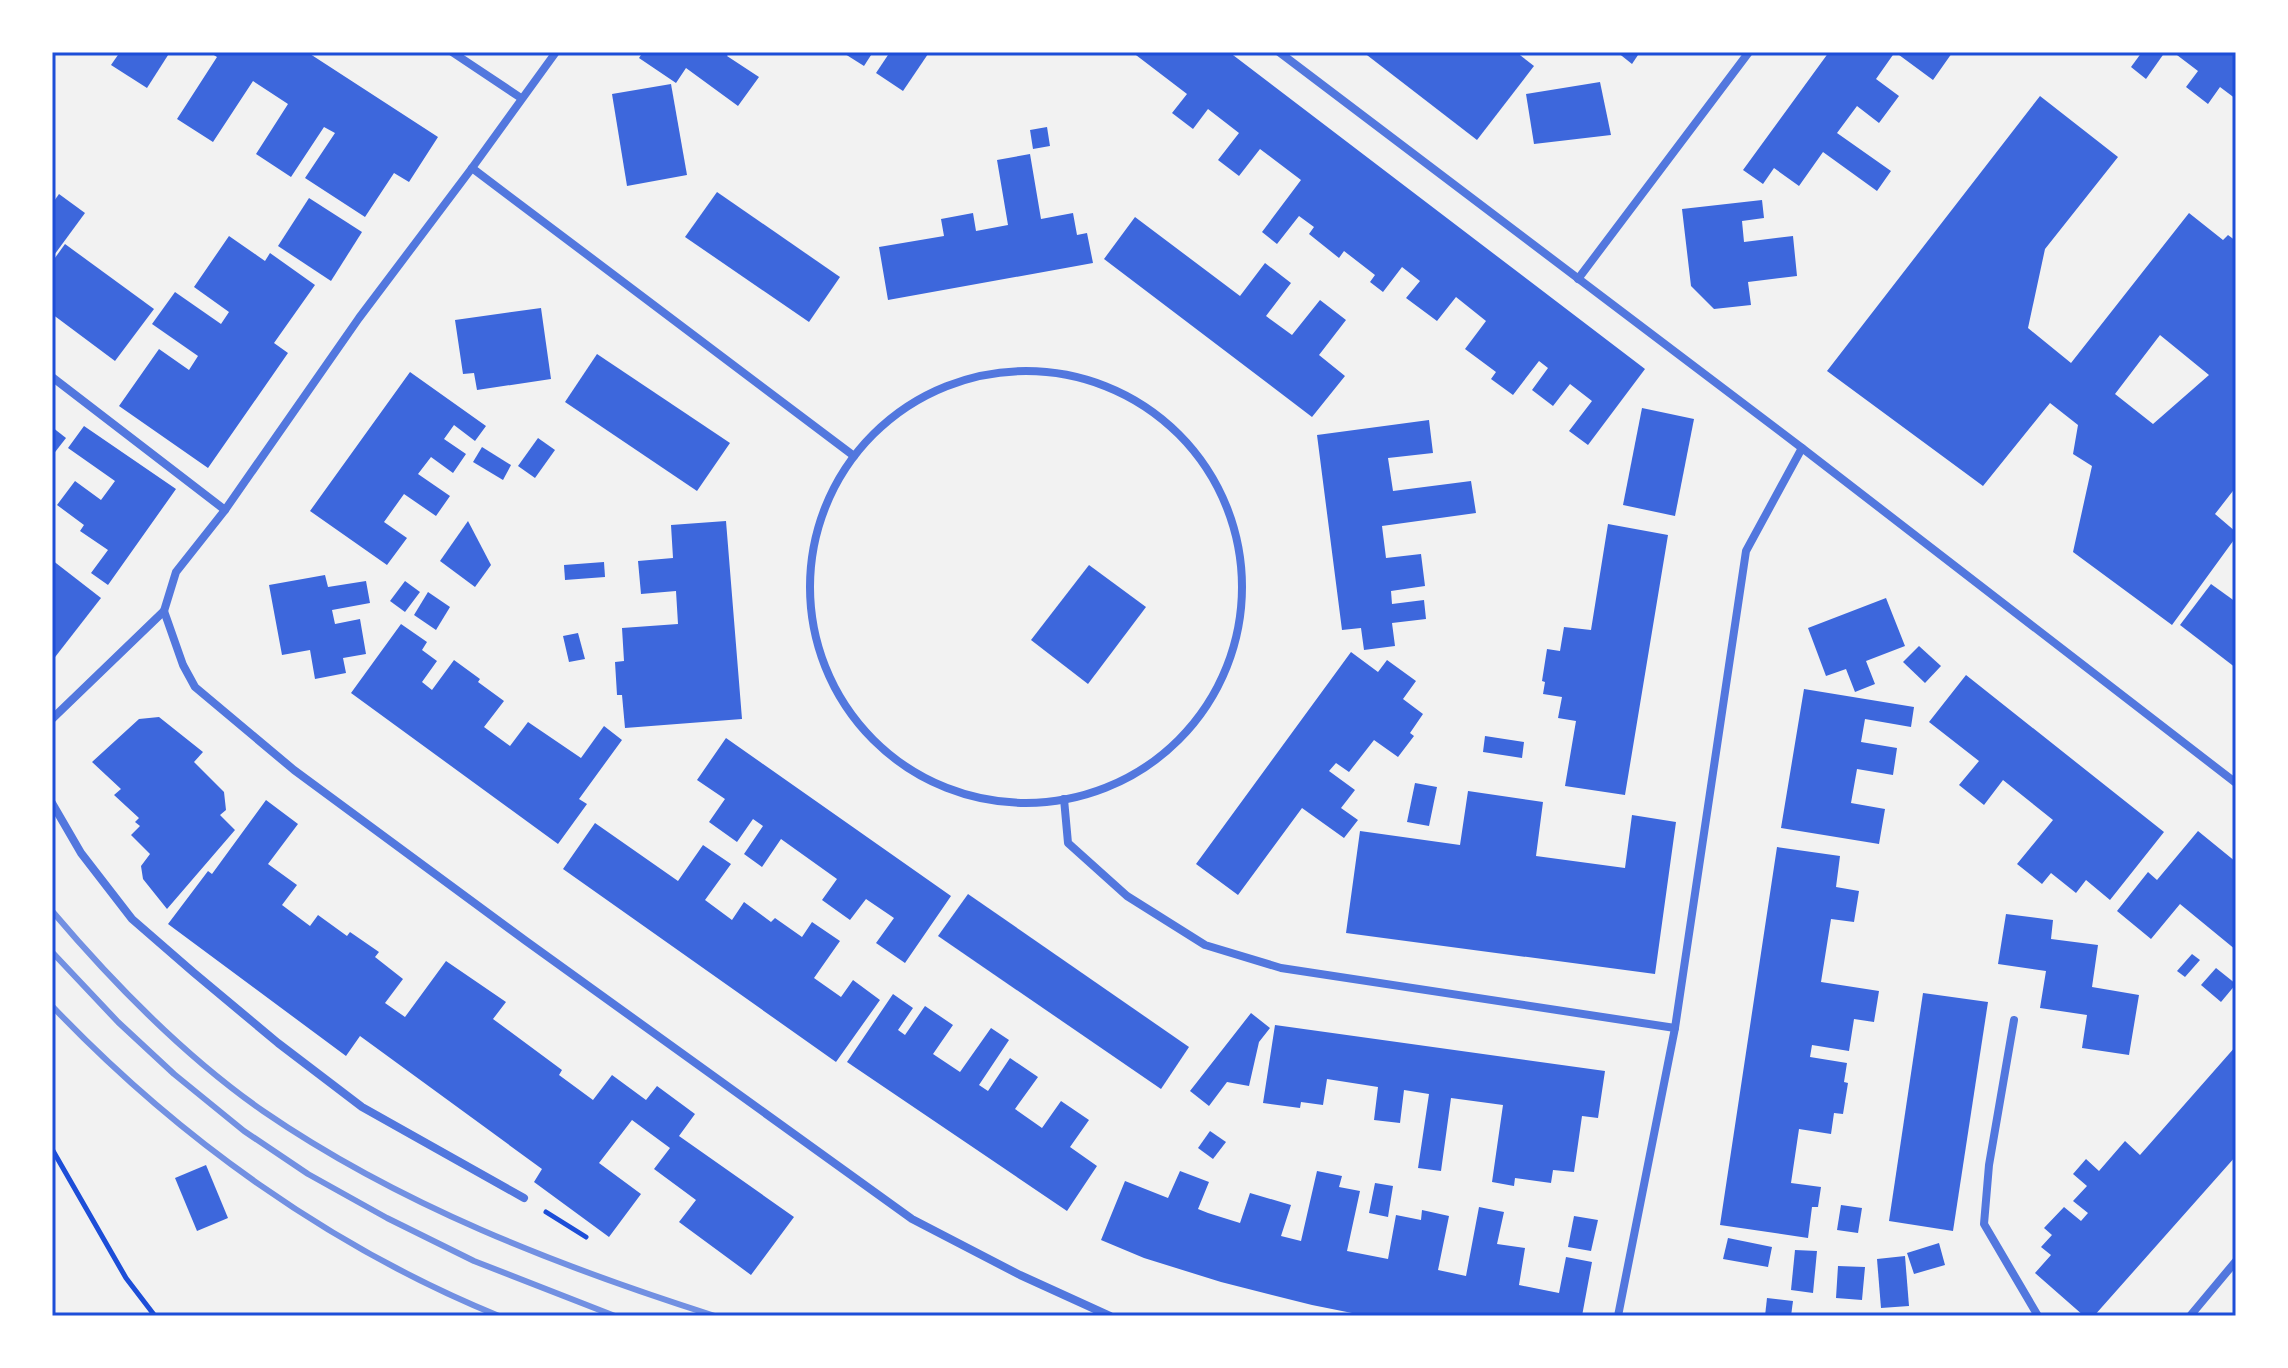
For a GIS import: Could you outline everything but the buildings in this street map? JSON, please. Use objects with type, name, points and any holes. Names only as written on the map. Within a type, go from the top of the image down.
[{"type":"street","points":[[452,52],[521,98]]},
{"type":"street","points":[[52,719],[164,611],[176,572],[225,510],[359,318],[556,52]]},
{"type":"street","points":[[1279,52],[1802,448],[2236,783]]},
{"type":"street","points":[[1578,279],[1749,52]]},
{"type":"street","points":[[472,168],[854,456]]},
{"type":"street","points":[[1026,371],[1070,376],[1103,385],[1131,398],[1168,424],[1201,462],[1224,500],[1236,539],[1242,588],[1235,641],[1228,663],[1217,688],[1193,723],[1161,755],[1121,780],[1064,799],[1025,803],[979,798],[929,780],[875,742],[846,707],[828,674],[818,647],[810,607],[809,580],[822,514],[840,475],[854,456],[904,408],[933,392],[990,374],[1026,371]]},
{"type":"street","points":[[52,377],[225,510]]},
{"type":"street","points":[[1618,1316],[1675,1028],[1746,551],[1802,448]]},
{"type":"street","points":[[164,611],[183,665],[195,687],[294,770],[912,1219],[1020,1275],[1110,1316]]},
{"type":"street","points":[[1064,799],[1068,843],[1127,896],[1205,945],[1281,968],[1675,1028]]},
{"type":"street","points":[[52,803],[81,853],[132,919],[205,982],[362,1107],[524,1198]]},
{"type":"street","points":[[2014,1020],[1989,1165],[1984,1224],[2038,1316]]},
{"type":"street","points":[[2190,1316],[2236,1261]]},
{"type":"path","points":[[52,1149],[126,1278],[155,1316]]},
{"type":"path","points":[[524,1198],[586,1237]]},
{"type":"railway","points":[[52,911],[125,992],[178,1043],[234,1090],[315,1145],[369,1176],[482,1230],[597,1276],[715,1316]]},
{"type":"railway","points":[[52,952],[118,1022],[174,1074],[244,1131],[308,1174],[474,1261],[615,1316]]},
{"type":"railway","points":[[52,1006],[151,1100],[259,1185],[376,1257],[499,1316]]}]
